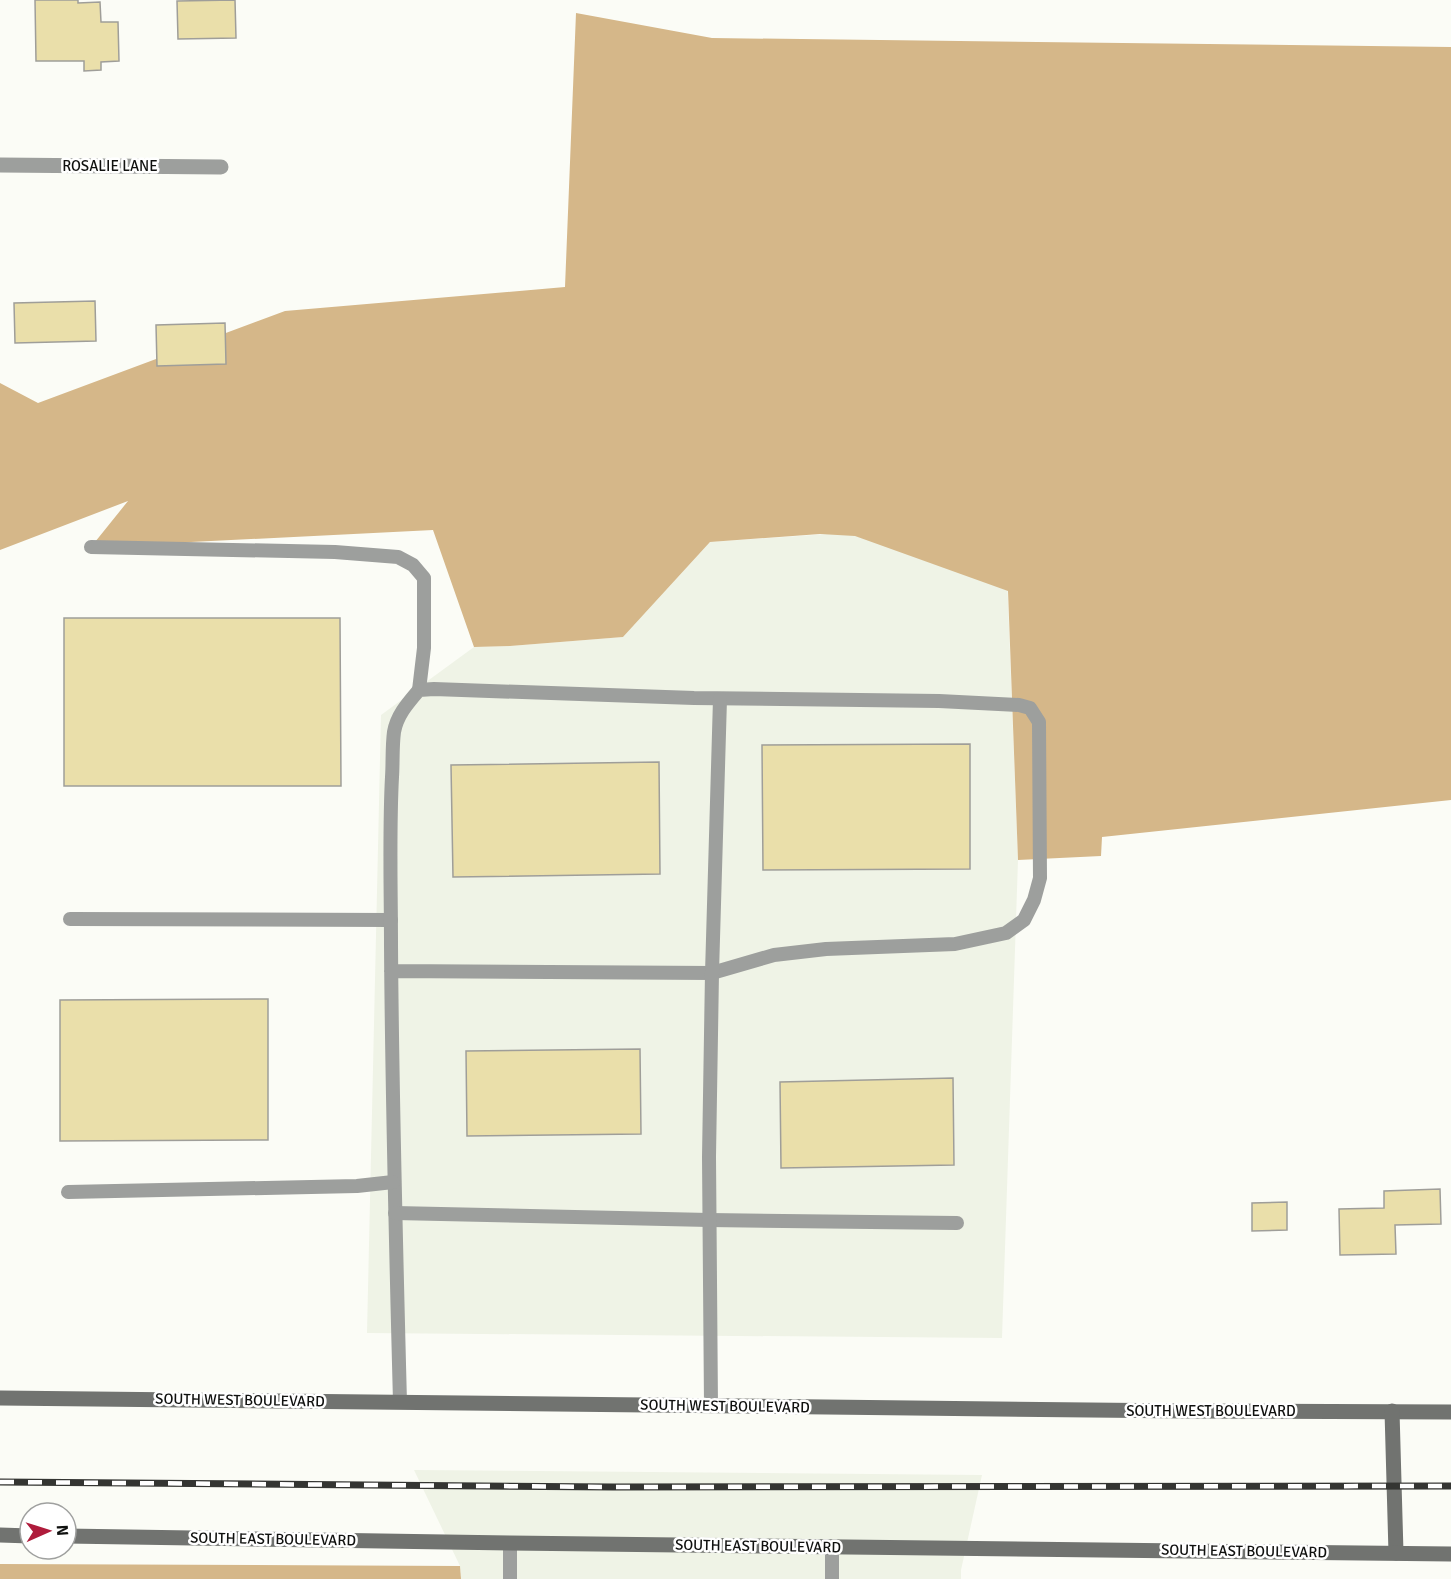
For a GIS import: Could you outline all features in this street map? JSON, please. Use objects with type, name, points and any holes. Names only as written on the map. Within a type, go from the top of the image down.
[{"type":"main road","name":"SOUTH WEST BOULEVARD","points":[[0,1398],[1451,1412]]},
{"type":"main road","points":[[1392,1411],[1396,1553]]},
{"type":"main road","points":[[0,1535],[18,1536]]},
{"type":"main road","name":"SOUTH EAST BOULEVARD","points":[[78,1536],[1451,1554]]},
{"type":"street","name":"ROSALIE LANE","points":[[0,165],[221,167]]},
{"type":"lane","points":[[91,547],[335,552],[398,557],[413,565],[424,578],[424,648],[419,690],[398,717],[394,732],[390,810],[393,1182],[400,1402]]},
{"type":"lane","points":[[391,971],[712,973],[774,955],[826,949],[955,944],[1006,933],[1024,920],[1034,900],[1040,878],[1040,729],[1039,722],[1030,708],[1019,705],[939,701],[720,699],[434,688],[419,690]]},
{"type":"lane","points":[[711,1406],[712,973],[720,699]]},
{"type":"lane","points":[[70,919],[391,920]]},
{"type":"lane","points":[[68,1192],[357,1186],[393,1182]]},
{"type":"lane","points":[[395,1213],[957,1223]]},
{"type":"lane","points":[[510,1543],[510,1579]]},
{"type":"lane","points":[[832,1547],[832,1579]]},
{"type":"shaded area","points":[[576,13],[712,38],[1451,47],[1451,800],[1102,837],[1101,856],[1018,860],[1008,591],[855,536],[820,534],[710,542],[623,637],[474,647],[433,530],[91,547],[128,501],[0,550],[0,383],[38,403],[285,311],[565,287]]},
{"type":"shaded area","points":[[1005,522],[1018,860],[1002,1338],[367,1333],[381,715],[474,647],[623,637],[710,542]]},
{"type":"shaded area","points":[[414,1470],[982,1475],[961,1579],[461,1579],[460,1566]]},
{"type":"shaded area","points":[[0,1564],[460,1566],[461,1579],[0,1579]]},
{"type":"building","points":[[35,0],[100,2],[101,22],[118,22],[119,61],[101,62],[101,70],[84,71],[84,61],[36,61]]},
{"type":"building","points":[[235,0],[236,38],[178,39],[177,1]]},
{"type":"building","points":[[95,301],[96,341],[15,343],[14,303]]},
{"type":"building","points":[[225,323],[226,364],[157,366],[156,325]]},
{"type":"building","points":[[64,618],[340,618],[341,786],[64,786]]},
{"type":"building","points":[[970,744],[970,869],[763,870],[762,745]]},
{"type":"building","points":[[659,762],[660,874],[453,877],[451,765]]},
{"type":"building","points":[[268,999],[268,1140],[60,1141],[60,1000]]},
{"type":"building","points":[[640,1049],[641,1134],[467,1136],[466,1051]]},
{"type":"building","points":[[953,1078],[954,1165],[781,1168],[780,1082]]},
{"type":"building","points":[[1440,1189],[1441,1224],[1395,1225],[1396,1254],[1340,1255],[1339,1209],[1384,1208],[1384,1191]]},
{"type":"building","points":[[1287,1202],[1287,1230],[1252,1231],[1252,1203]]},
{"type":"railway","points":[[0,1482],[614,1487],[1451,1486]]}]
